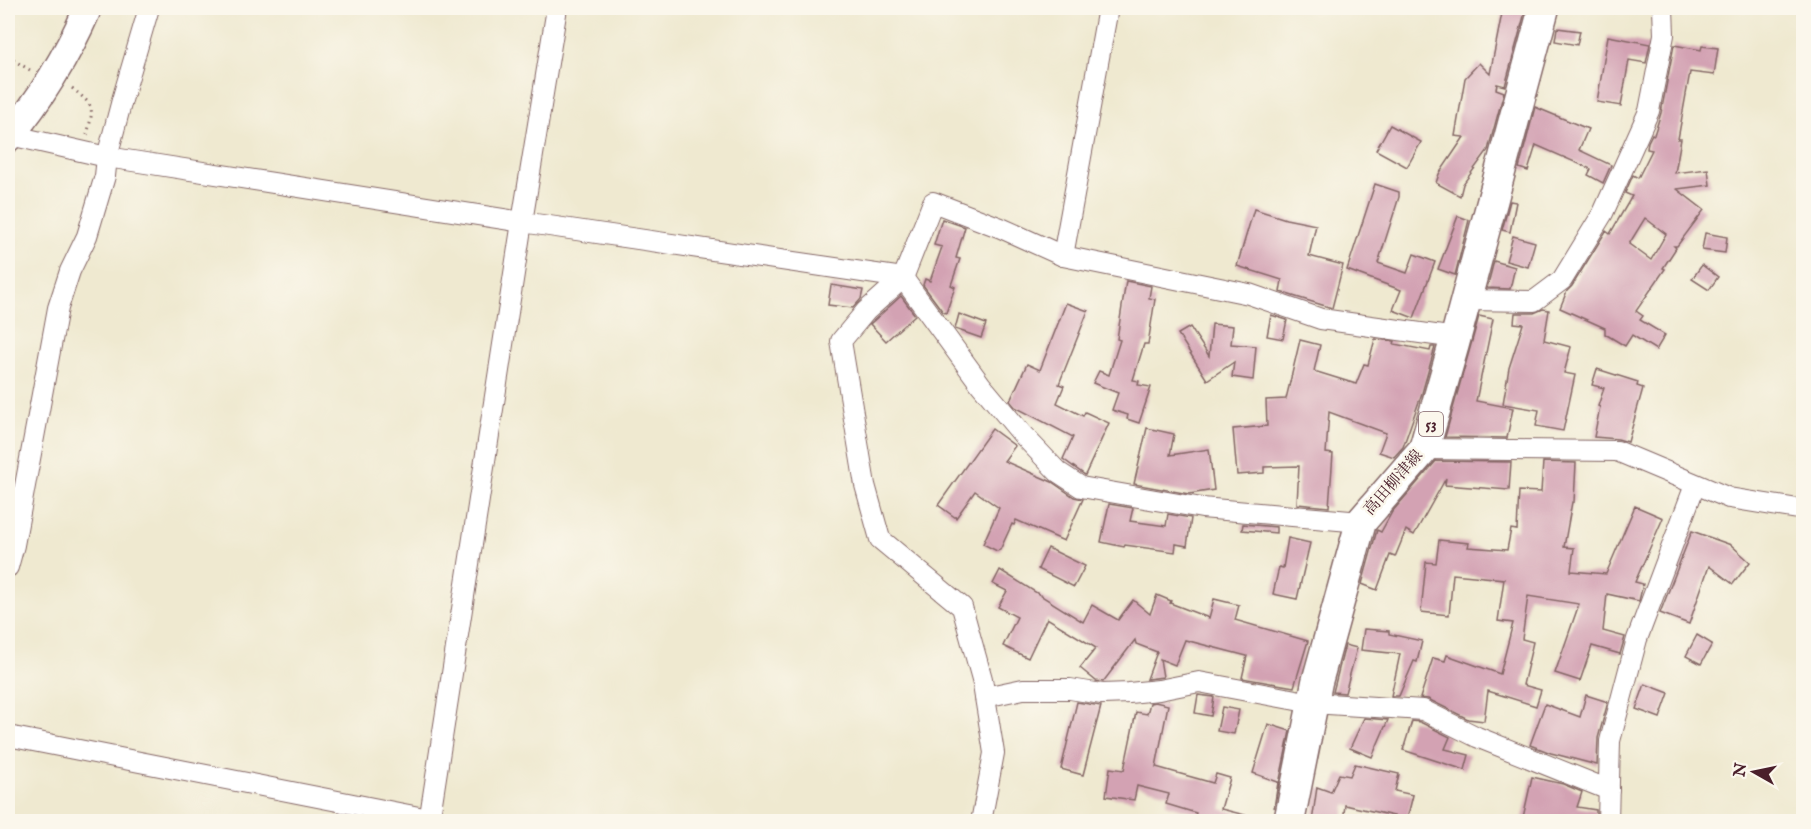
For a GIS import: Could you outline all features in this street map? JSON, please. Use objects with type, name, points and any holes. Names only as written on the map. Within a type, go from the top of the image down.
[{"type":"main road","points":[[9,136],[34,105],[70,48],[88,8]]},
{"type":"main road","name":"高田柳津線","points":[[1289,822],[1312,703],[1361,522],[1424,449],[1544,8]]},
{"type":"street","points":[[8,567],[58,308],[70,271],[87,236],[149,8]]},
{"type":"street","points":[[8,736],[429,820],[557,8]]},
{"type":"street","points":[[1063,256],[1108,8]]},
{"type":"street","points":[[1466,300],[1534,301],[1562,280],[1603,213],[1649,111],[1664,35],[1663,8]]},
{"type":"street","points":[[9,136],[107,157],[522,222],[903,278],[981,385],[1022,434],[1058,472],[1081,487],[1203,508],[1361,522]]},
{"type":"street","points":[[981,822],[994,753],[982,679],[962,607],[880,539],[865,485],[842,341],[866,311],[903,278],[933,202],[1001,228],[1063,256],[1249,294],[1321,319],[1456,338]]},
{"type":"street","points":[[1424,449],[1617,451],[1729,498],[1803,510]]},
{"type":"street","points":[[1608,822],[1610,741],[1637,639],[1695,485]]},
{"type":"street","points":[[985,697],[1023,689],[1070,689],[1102,694],[1128,693],[1199,682],[1312,703],[1423,710],[1477,737],[1609,790]]},
{"type":"building","points":[[1503,8],[1525,8],[1524,16],[1505,86],[1497,84],[1496,89],[1504,92],[1488,150],[1463,184],[1460,196],[1436,183],[1439,174],[1464,137],[1455,136],[1465,78],[1479,63],[1490,74]]},
{"type":"building","points":[[1557,28],[1580,31],[1577,45],[1555,41]]},
{"type":"building","points":[[1608,36],[1650,44],[1646,63],[1629,60],[1621,106],[1597,102]]},
{"type":"building","points":[[1674,45],[1701,50],[1702,46],[1718,48],[1714,75],[1690,72],[1678,139],[1681,139],[1675,173],[1708,169],[1710,185],[1677,189],[1704,210],[1677,246],[1674,246],[1676,248],[1663,268],[1665,269],[1636,311],[1643,316],[1640,320],[1665,335],[1656,350],[1632,335],[1625,346],[1605,334],[1605,328],[1560,308],[1567,291],[1606,231],[1610,234],[1632,196],[1625,193],[1633,175],[1638,178],[1652,150],[1647,149],[1648,142],[1652,134],[1654,135],[1661,113]],"holes":[[[1645,218],[1666,234],[1651,260],[1629,244]]]},
{"type":"building","points":[[1535,107],[1588,129],[1579,150],[1611,165],[1603,183],[1588,175],[1591,169],[1536,145],[1528,171],[1519,168]]},
{"type":"building","points":[[1390,125],[1421,142],[1407,167],[1376,150]]},
{"type":"building","points":[[1375,184],[1399,192],[1378,263],[1407,273],[1414,254],[1435,262],[1414,318],[1393,310],[1401,290],[1347,270]]},
{"type":"building","points":[[1510,201],[1516,202],[1510,232],[1502,230]]},
{"type":"building","points":[[1254,209],[1316,225],[1309,256],[1343,265],[1332,308],[1280,292],[1282,280],[1237,266]]},
{"type":"building","points":[[1458,216],[1469,220],[1455,275],[1438,269]]},
{"type":"building","points":[[942,219],[965,227],[956,258],[960,259],[951,285],[955,287],[946,313],[923,285],[925,279],[930,281],[942,247],[934,245]]},
{"type":"building","points":[[1705,233],[1727,237],[1725,253],[1702,250]]},
{"type":"building","points":[[1513,236],[1535,242],[1528,267],[1506,261]]},
{"type":"building","points":[[1494,261],[1515,267],[1510,289],[1487,288]]},
{"type":"building","points":[[1702,265],[1718,277],[1709,290],[1692,279]]},
{"type":"building","points":[[1126,281],[1151,286],[1149,298],[1155,299],[1148,344],[1144,344],[1133,380],[1139,381],[1138,385],[1151,387],[1139,423],[1127,419],[1128,415],[1112,410],[1118,393],[1093,383],[1099,371],[1109,375],[1120,340],[1117,339]]},
{"type":"building","points":[[831,285],[863,290],[861,299],[853,308],[828,305]]},
{"type":"building","points":[[901,296],[915,315],[886,341],[870,324]]},
{"type":"building","points":[[1066,303],[1088,311],[1059,384],[1064,386],[1057,403],[1083,416],[1085,412],[1109,423],[1085,475],[1063,459],[1073,437],[1015,407],[1010,401],[1027,364],[1040,370]]},
{"type":"building","points":[[1543,309],[1549,310],[1544,340],[1571,347],[1564,373],[1575,375],[1563,431],[1536,426],[1539,410],[1503,404],[1509,368],[1523,324],[1514,323],[1515,313],[1534,313]]},
{"type":"building","points":[[959,314],[986,324],[981,338],[955,329]]},
{"type":"building","points":[[1271,315],[1287,320],[1283,339],[1267,336]]},
{"type":"building","points":[[1479,316],[1493,319],[1476,401],[1513,408],[1507,438],[1445,437]]},
{"type":"building","points":[[1212,324],[1233,326],[1231,344],[1256,346],[1253,380],[1232,377],[1234,362],[1207,380],[1178,334],[1190,327],[1209,356]]},
{"type":"building","points":[[1375,339],[1395,341],[1394,344],[1430,351],[1431,347],[1435,347],[1403,447],[1394,457],[1379,452],[1386,433],[1329,412],[1326,453],[1333,454],[1329,507],[1297,504],[1299,466],[1264,467],[1264,473],[1237,475],[1233,429],[1267,426],[1266,400],[1286,399],[1300,340],[1320,345],[1314,371],[1356,384],[1364,364],[1368,365]]},
{"type":"building","points":[[1597,369],[1638,382],[1637,386],[1643,388],[1628,442],[1594,437],[1600,407],[1598,406],[1604,388],[1592,385]]},
{"type":"building","points":[[1147,428],[1174,434],[1170,455],[1209,449],[1214,490],[1189,494],[1134,484]]},
{"type":"building","points":[[992,429],[1015,446],[1004,461],[1052,482],[1074,497],[1083,499],[1064,541],[1016,520],[1000,550],[997,551],[983,544],[999,508],[975,491],[956,518],[938,505]]},
{"type":"building","points":[[1436,461],[1511,462],[1509,490],[1445,485],[1446,478],[1414,535],[1406,530],[1395,557],[1390,555],[1377,590],[1362,584],[1377,530],[1381,532],[1392,512]]},
{"type":"building","points":[[1543,462],[1576,463],[1574,502],[1572,502],[1564,547],[1574,548],[1571,571],[1606,574],[1635,506],[1663,518],[1635,582],[1643,584],[1639,601],[1607,594],[1603,631],[1625,637],[1620,654],[1592,646],[1580,681],[1555,673],[1579,604],[1528,596],[1522,639],[1533,642],[1523,685],[1541,690],[1536,706],[1488,691],[1484,721],[1468,719],[1428,699],[1420,698],[1433,658],[1445,661],[1447,655],[1500,674],[1513,623],[1498,621],[1504,579],[1453,574],[1449,615],[1421,612],[1426,562],[1436,563],[1439,540],[1469,543],[1468,547],[1507,550],[1511,529],[1517,530],[1519,491],[1541,492]]},
{"type":"building","points":[[1109,504],[1133,508],[1130,521],[1166,526],[1168,514],[1191,518],[1187,546],[1176,544],[1175,552],[1125,545],[1124,547],[1101,542]]},
{"type":"building","points":[[1243,524],[1276,527],[1276,533],[1242,530]]},
{"type":"building","points":[[1692,531],[1731,545],[1750,562],[1733,584],[1709,566],[1689,624],[1660,613]]},
{"type":"building","points":[[1288,538],[1310,543],[1297,599],[1273,594],[1279,567],[1283,568]]},
{"type":"building","points":[[1048,548],[1085,566],[1074,587],[1038,569]]},
{"type":"building","points":[[1000,570],[1083,622],[1092,605],[1118,620],[1133,600],[1150,614],[1157,595],[1171,601],[1170,603],[1209,618],[1214,599],[1239,605],[1235,620],[1308,641],[1294,687],[1242,678],[1247,656],[1185,640],[1175,665],[1160,659],[1163,677],[1147,679],[1157,652],[1136,644],[1135,640],[1103,682],[1096,681],[1080,668],[1096,648],[1047,618],[1028,658],[1003,646],[1017,617],[998,607],[1007,591],[993,584]]},
{"type":"building","points":[[1364,629],[1389,631],[1389,634],[1422,641],[1417,662],[1414,661],[1399,696],[1391,696],[1400,654],[1361,650]]},
{"type":"building","points":[[1697,635],[1712,644],[1701,664],[1686,656]]},
{"type":"building","points":[[1345,645],[1357,648],[1345,693],[1333,692]]},
{"type":"building","points":[[1645,684],[1669,693],[1660,718],[1636,709]]},
{"type":"building","points":[[1198,695],[1214,697],[1211,716],[1195,713]]},
{"type":"building","points":[[1586,695],[1608,702],[1598,738],[1597,765],[1530,745],[1545,704],[1580,717]]},
{"type":"building","points":[[1077,702],[1101,706],[1083,775],[1061,769]]},
{"type":"building","points":[[1150,703],[1168,705],[1156,767],[1213,783],[1216,774],[1230,778],[1221,809],[1253,817],[1252,822],[1193,822],[1196,813],[1166,804],[1169,794],[1137,786],[1134,800],[1106,796],[1110,768],[1124,770],[1136,712],[1147,714]]},
{"type":"building","points":[[1222,707],[1239,710],[1234,734],[1217,731]]},
{"type":"building","points":[[1364,718],[1388,720],[1372,757],[1350,748]]},
{"type":"building","points":[[1412,721],[1420,722],[1450,737],[1445,749],[1469,755],[1465,770],[1403,750]]},
{"type":"building","points":[[1268,724],[1290,731],[1274,808],[1278,782],[1253,773]]},
{"type":"building","points":[[1355,764],[1399,774],[1395,791],[1413,795],[1407,819],[1345,805],[1343,822],[1312,822],[1317,787],[1331,792],[1339,774],[1350,776]]},
{"type":"building","points":[[1532,777],[1563,784],[1582,792],[1577,807],[1596,810],[1596,822],[1522,822]]}]
